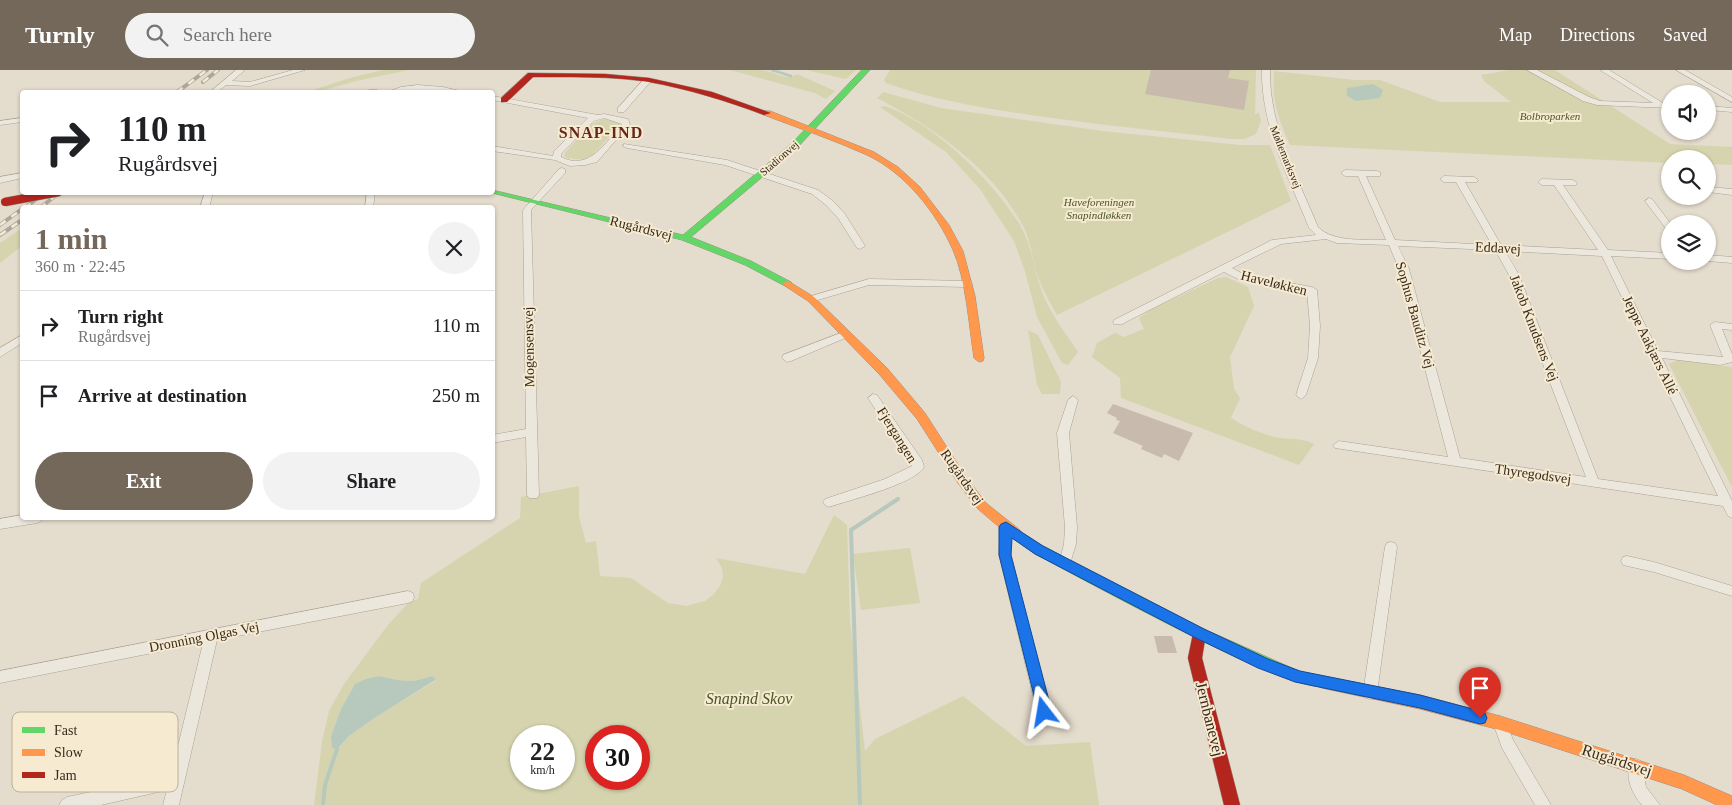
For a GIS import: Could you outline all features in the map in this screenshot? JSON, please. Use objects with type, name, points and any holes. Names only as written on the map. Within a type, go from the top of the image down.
[{"type":"street","points":[[216,90],[242,70]]},
{"type":"street","points":[[226,83],[250,84],[300,70]]},
{"type":"street","name":"Møllemarksvej","points":[[1266,70],[1265,94],[1272,124],[1314,228],[1326,236]]},
{"type":"street","points":[[1531,70],[1586,98],[1600,103],[1661,106]]},
{"type":"street","points":[[1604,70],[1661,103]]},
{"type":"street","points":[[1680,70],[1732,100]]},
{"type":"street","name":"Stadionvej","points":[[685,238],[810,130],[863,73]]},
{"type":"street","points":[[498,99],[531,75],[609,76],[648,80],[722,97],[872,154],[906,178],[951,236],[962,258],[968,284],[978,358]]},
{"type":"street","points":[[562,171],[558,169],[558,154],[574,136],[592,119],[620,110],[648,80]]},
{"type":"street","points":[[401,90],[415,87],[432,87],[449,90]]},
{"type":"street","points":[[495,149],[587,164],[606,148],[626,124],[621,119],[498,99]]},
{"type":"street","points":[[1716,109],[1732,110]]},
{"type":"street","points":[[620,110],[624,115],[621,119]]},
{"type":"street","points":[[0,123],[20,120]]},
{"type":"street","points":[[615,137],[626,140],[627,146]]},
{"type":"street","points":[[606,148],[618,150],[627,146],[727,163],[815,192],[827,200],[844,218],[860,246]]},
{"type":"street","points":[[534,202],[562,171],[574,169],[579,164]]},
{"type":"street","points":[[1345,173],[1376,174]]},
{"type":"street","name":"Sophus Bauditz Vej","points":[[1361,174],[1404,268],[1455,462]]},
{"type":"street","points":[[0,180],[20,176]]},
{"type":"street","points":[[1444,178],[1474,180]]},
{"type":"street","name":"Jakob Knudsens Vej","points":[[1460,179],[1514,275],[1594,483]]},
{"type":"street","points":[[1542,182],[1573,183]]},
{"type":"street","name":"Jeppe Aakjærs Allé","points":[[1557,182],[1606,253],[1732,513]]},
{"type":"street","points":[[1716,191],[1731,193]]},
{"type":"street","name":"Rugårdsvej","points":[[495,193],[685,238],[748,263],[780,279],[811,299],[883,371],[921,416],[962,480],[982,506],[1006,527],[1039,550],[1199,633],[1300,678],[1420,702],[1500,723],[1684,782],[1732,804]]},
{"type":"street","points":[[3,202],[42,195]]},
{"type":"street","points":[[1649,201],[1661,216]]},
{"type":"street","name":"Mogensensvej","points":[[533,495],[527,210],[534,202]]},
{"type":"street","name":"Eddavej","points":[[1326,236],[1337,240],[1661,256]]},
{"type":"street","name":"Haveløkken","points":[[1118,322],[1275,242],[1293,238],[1312,239],[1326,236]]},
{"type":"street","points":[[1716,259],[1732,260]]},
{"type":"street","name":"Haveløkken","points":[[1223,267],[1242,278],[1312,290],[1315,326],[1313,358],[1301,395]]},
{"type":"street","points":[[811,299],[869,282],[968,284]]},
{"type":"street","points":[[1654,354],[1720,361],[1730,359],[1715,325],[1732,327]]},
{"type":"street","points":[[788,358],[846,334]]},
{"type":"street","points":[[0,353],[20,339]]},
{"type":"street","name":"Fjergangen","points":[[829,502],[900,477],[916,470],[918,466],[913,455],[873,398]]},
{"type":"street","points":[[1065,563],[1070,544],[1071,527],[1063,432],[1073,400]]},
{"type":"street","points":[[495,438],[532,432]]},
{"type":"street","name":"Thyregodsvej","points":[[1339,445],[1726,502]]},
{"type":"street","points":[[0,524],[25,520]]},
{"type":"street","points":[[1006,527],[1005,555],[1044,712]]},
{"type":"street","points":[[1370,692],[1391,547]]},
{"type":"street","points":[[1627,561],[1654,567],[1732,591]]},
{"type":"street","name":"Dronning Olgas Vej","points":[[0,677],[408,597]]},
{"type":"street","name":"Jernbanevej","points":[[1199,633],[1195,658],[1232,805]]},
{"type":"street","points":[[178,773],[211,636]]},
{"type":"street","points":[[1500,723],[1507,743],[1543,805]]},
{"type":"street","points":[[1636,766],[1639,790],[1652,805]]},
{"type":"street","points":[[67,805],[126,792]]},
{"type":"street","points":[[170,805],[173,792]]},
{"type":"green space","points":[[383,70],[409,70],[324,90],[313,90]]},
{"type":"green space","points":[[730,70],[762,70],[789,77],[797,74],[835,91],[826,99],[815,93]]},
{"type":"green space","points":[[806,70],[856,70],[846,79]]},
{"type":"green space","points":[[890,70],[1256,70],[1255,114],[1259,113],[1261,121],[1256,134],[1244,139],[1231,139],[1056,119],[958,103],[904,89],[886,83],[884,80]]},
{"type":"green space","name":"Bolbroparken","points":[[1509,70],[1555,70],[1661,140],[1670,144],[1732,147],[1732,165],[1716,164],[1716,150],[1661,150],[1661,163],[1290,145],[1279,118],[1274,92],[1274,71],[1354,80],[1380,80],[1440,102],[1511,102],[1484,81],[1481,75]]},
{"type":"green space","name":"Haveforeningen Snapindløkken","points":[[883,92],[941,108],[1102,131],[1240,145],[1270,145],[1291,201],[1057,315],[1040,282],[1022,224],[1009,203],[994,184],[959,150],[919,122],[877,98]]},
{"type":"green space","points":[[884,106],[902,113],[941,139],[978,173],[1009,208],[1024,233],[1047,304],[1078,352],[1068,365],[1062,363],[1037,317],[1025,271],[1014,241],[980,189],[946,152],[880,107]]},
{"type":"green space","points":[[603,119],[618,122],[620,125],[592,156],[584,160],[566,158],[564,154],[590,125]]},
{"type":"green space","points":[[20,229],[20,248],[0,263],[0,243]]},
{"type":"green space","points":[[1226,277],[1248,287],[1254,306],[1230,357],[1234,389],[1240,398],[1231,418],[1269,435],[1304,440],[1314,444],[1299,465],[1121,398],[1120,378],[1092,357],[1097,343],[1115,333],[1124,337],[1144,329],[1139,318],[1150,310],[1218,278]]},
{"type":"green space","points":[[1028,330],[1038,335],[1061,382],[1060,394],[1042,394],[1037,385]]},
{"type":"green space","points":[[1677,360],[1732,367],[1732,487],[1669,364]]},
{"type":"green space","name":"Snapind Skov","points":[[579,486],[579,517],[586,543],[596,541],[600,576],[631,578],[668,603],[686,606],[705,601],[720,586],[723,577],[722,568],[716,558],[805,574],[834,515],[847,525],[850,621],[865,751],[875,739],[963,696],[1026,746],[1090,742],[1099,805],[314,805],[322,742],[329,711],[344,684],[388,625],[409,602],[418,599],[421,583],[520,518],[521,497]],"holes":[[[379,676],[406,681],[432,676],[435,678],[435,681],[373,719],[349,736],[337,749],[331,736],[341,709],[355,684]]]},
{"type":"green space","points":[[910,548],[920,603],[861,610],[853,554]]},
{"type":"shaded area","points":[[1373,84],[1383,90],[1380,98],[1356,101],[1347,96],[1347,88]]},
{"type":"shaded area","points":[[379,676],[406,681],[432,676],[435,680],[373,719],[349,736],[337,749],[332,748],[331,736],[341,709],[355,684]]},
{"type":"building","points":[[1151,70],[1230,70],[1228,78],[1249,81],[1244,110],[1145,94]]},
{"type":"building","points":[[1113,404],[1193,433],[1179,461],[1164,454],[1162,458],[1141,449],[1143,446],[1113,433],[1120,421],[1107,413]]},
{"type":"building","points":[[1154,636],[1172,636],[1177,653],[1158,653]]},
{"type":"waterway","points":[[772,70],[791,76]]},
{"type":"waterway","points":[[860,805],[851,530],[898,499],[896,500]]},
{"type":"waterway","points":[[323,805],[325,785],[337,749]]},
{"type":"railway","points":[[180,90],[207,70]]},
{"type":"railway","points":[[203,82],[218,70]]},
{"type":"railway","points":[[29,205],[41,195]]},
{"type":"railway","points":[[44,205],[56,195]]},
{"type":"railway","points":[[0,225],[20,210]]},
{"type":"railway","points":[[0,235],[20,221]]},
{"type":"traffic: fast","points":[[685,238],[794,146],[866,70]]},
{"type":"traffic: fast","points":[[495,193],[685,238],[748,263],[788,284]]},
{"type":"traffic: fast","points":[[1016,534],[1039,550],[1199,633],[1300,678],[1322,682]]},
{"type":"traffic: slow","points":[[767,113],[871,154],[895,169],[917,189],[944,225],[958,251],[970,296],[979,358]]},
{"type":"traffic: slow","points":[[788,284],[811,299],[883,371],[921,416],[962,480],[982,506],[1016,534]]},
{"type":"traffic: slow","points":[[1322,682],[1420,702],[1500,723],[1684,782],[1732,804]]},
{"type":"traffic: jam","points":[[504,100],[531,75],[605,76],[649,80],[679,86],[724,98],[767,113]]},
{"type":"traffic: jam","points":[[5,202],[43,195]]},
{"type":"traffic: jam","points":[[1199,633],[1195,658],[1232,805]]},
{"type":"district","name":"SNAP-IND","points":[[601,132]]},
{"type":"route","points":[[1044,712],[1005,555],[1006,527],[1039,550],[1199,633],[1300,678],[1420,702],[1480,718]]}]
